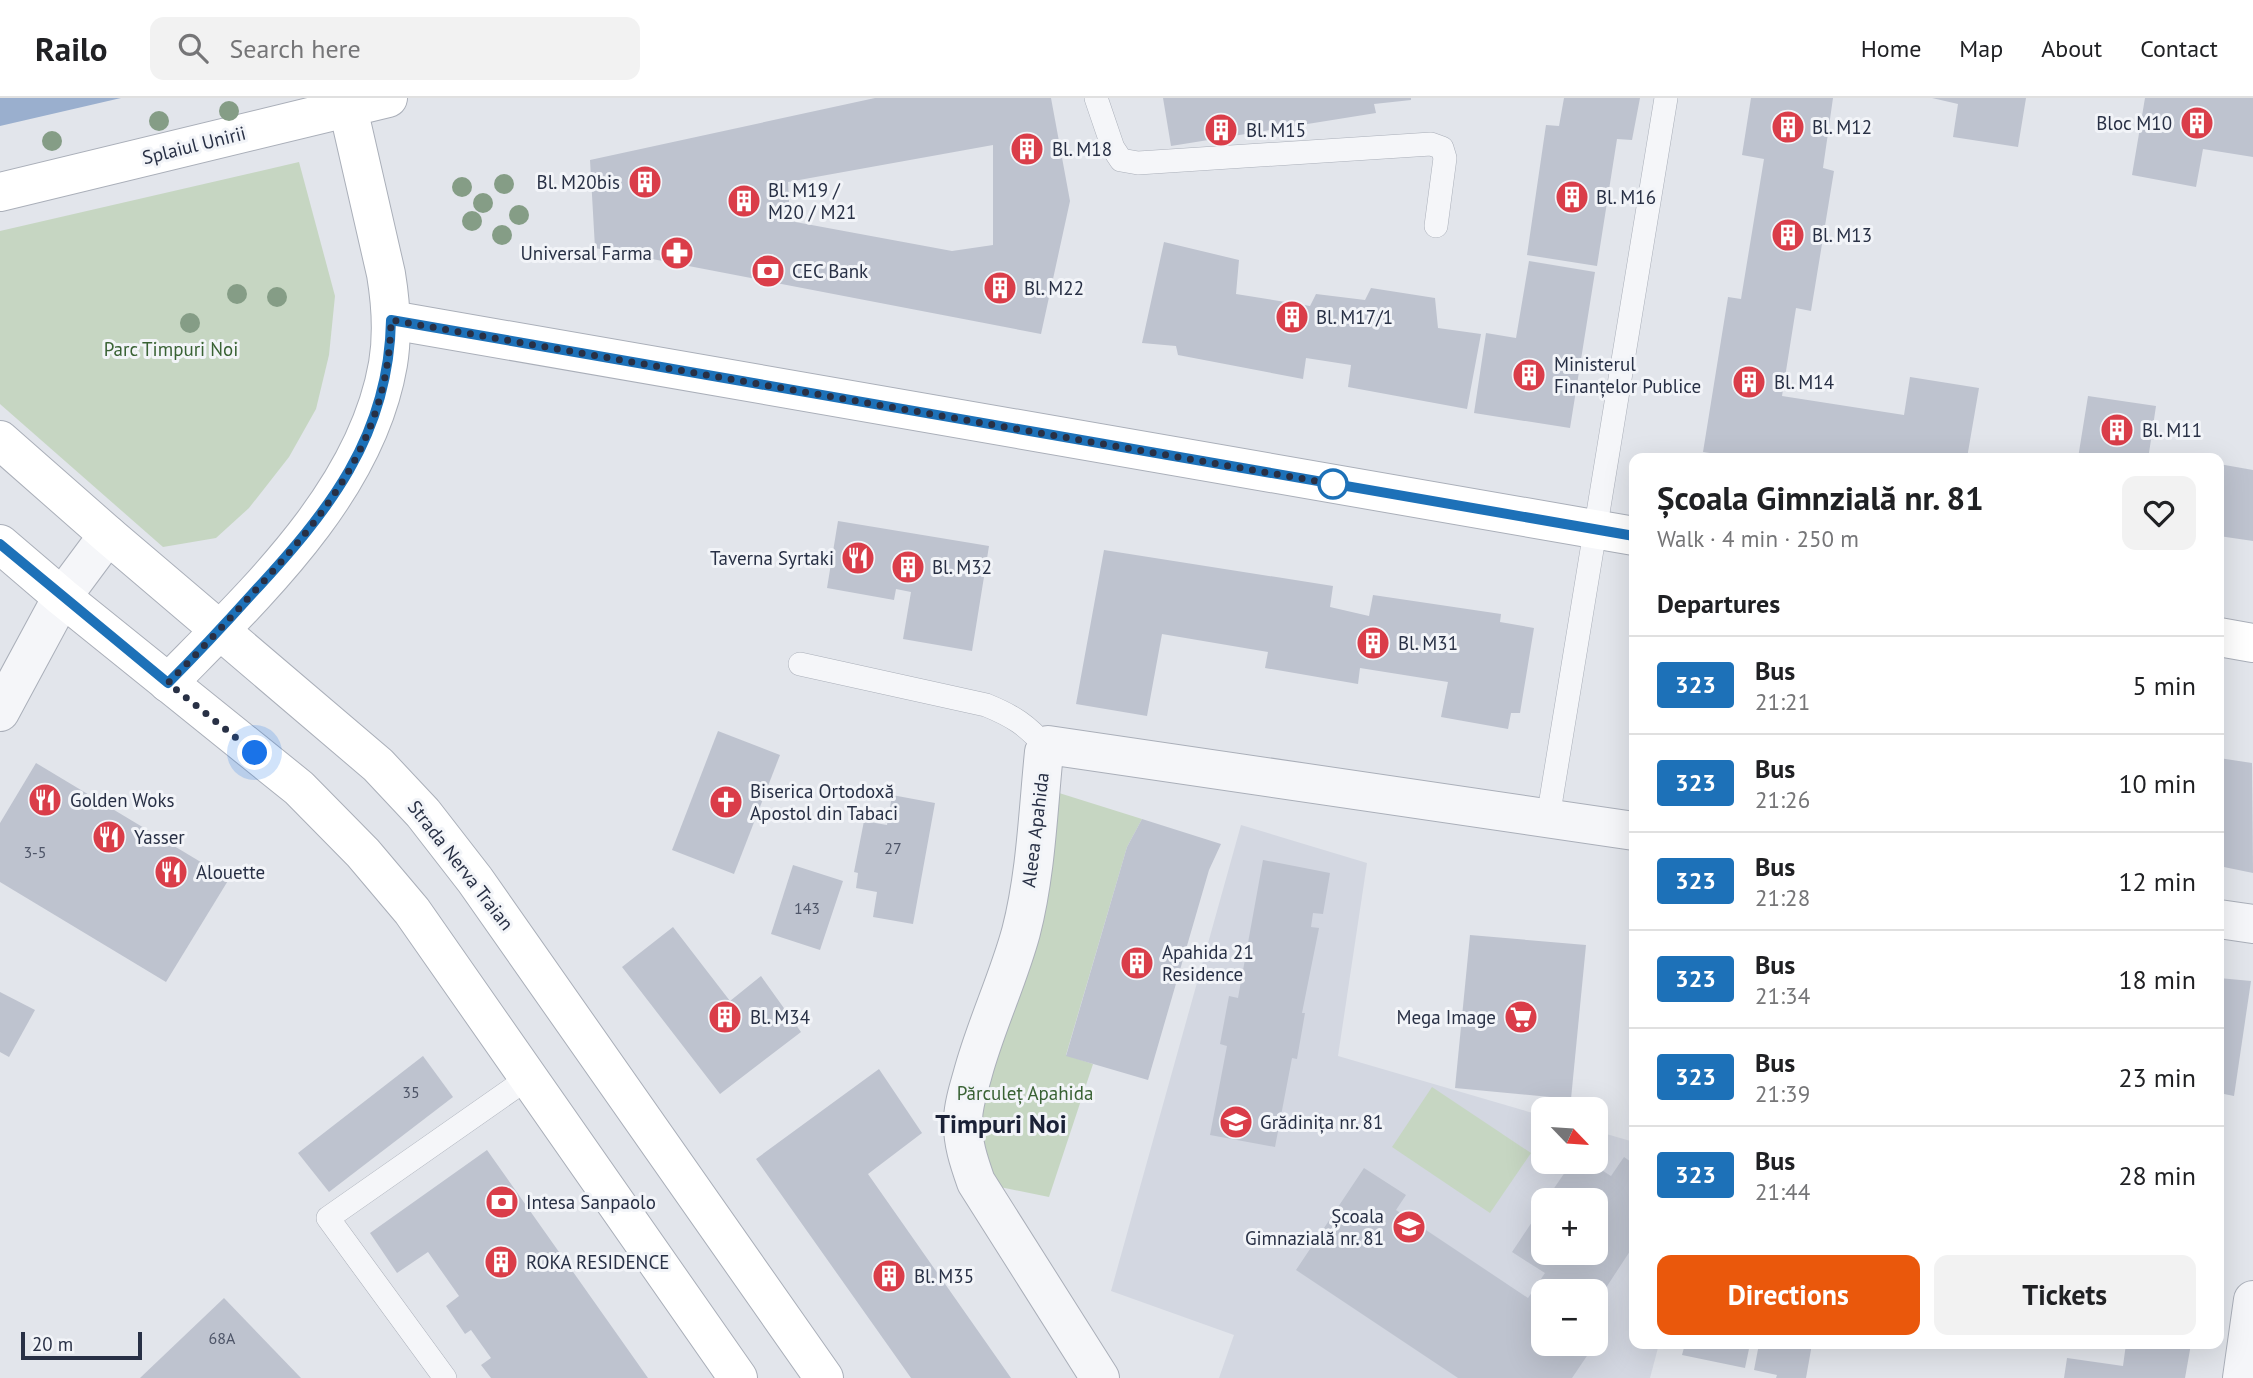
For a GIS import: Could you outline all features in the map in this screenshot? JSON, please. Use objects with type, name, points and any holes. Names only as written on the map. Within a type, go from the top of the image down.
[{"type":"main road","name":"Splaiul Unirii","points":[[0,192],[388,98]]},
{"type":"main road","points":[[168,683],[220,630],[318,520],[349,473],[368,434],[382,393],[389,362],[391,320],[386,274],[348,108]]},
{"type":"main road","points":[[391,320],[1629,535]]},
{"type":"main road","name":"Strada Nerva Traian","points":[[0,440],[107,535],[378,765],[423,813],[505,922],[824,1378]]},
{"type":"main road","points":[[0,544],[299,788],[363,853],[412,911],[738,1378]]},
{"type":"main road","points":[[2224,638],[2253,643]]},
{"type":"street","points":[[0,712],[62,597],[107,535]]},
{"type":"street","name":"Aleea Apahida","points":[[1100,1378],[976,1182],[965,1149],[962,1119],[978,1056],[1021,930],[1030,882],[1046,747],[1052,745],[1629,830]]},
{"type":"street","points":[[2224,920],[2253,924]]},
{"type":"street","points":[[2242,1378],[2253,1300]]},
{"type":"lane","points":[[1096,98],[1113,148],[1121,160],[1138,163],[1431,144],[1442,148],[1445,158],[1436,226]]},
{"type":"lane","points":[[1548,818],[1666,98]]},
{"type":"lane","points":[[800,664],[986,705],[1027,726],[1046,747]]},
{"type":"lane","points":[[444,1378],[328,1218],[528,1078]]},
{"type":"shaded area","points":[[1241,825],[1367,863],[1338,1056],[1531,1112],[1531,1174],[1608,1174],[1608,1134],[1629,1141],[1629,1349],[1658,1349],[1650,1378],[1219,1378],[1234,1335],[1111,1291]]},
{"type":"green space","name":"Parc Timpuri Noi","points":[[299,162],[335,296],[329,355],[316,409],[289,457],[249,508],[216,538],[163,547],[0,404],[0,231]]},
{"type":"green space","name":"Părculeț Apahida","points":[[1040,787],[1142,819],[1127,847],[1066,1055],[1093,1064],[1049,1197],[976,1182],[965,1149]]},
{"type":"green space","points":[[1432,1087],[1531,1153],[1490,1213],[1392,1147]]},
{"type":"water","points":[[0,98],[121,98],[0,126]]},
{"type":"building","points":[[875,98],[1051,98],[1070,201],[1041,334],[595,248],[590,160]],"holes":[[[993,145],[993,245],[952,251],[790,221],[788,182]]]},
{"type":"building","name":"Bl. M15","points":[[1163,98],[1411,100],[1374,104],[1376,113],[1171,146]]},
{"type":"building","name":"Bl. M16","points":[[1564,98],[1640,98],[1632,140],[1617,139],[1597,266],[1527,255],[1546,125],[1559,126]]},
{"type":"building","points":[[1751,98],[1833,98],[1823,168],[1834,171],[1811,311],[1796,308],[1782,396],[1904,415],[1910,377],[1979,388],[1968,453],[1703,452],[1728,297],[1741,299],[1764,159],[1742,155]]},
{"type":"building","name":"Bl. M12","points":[[1932,98],[2026,98],[2018,147],[1953,137],[1958,104]]},
{"type":"building","name":"Bloc M10","points":[[2145,98],[2253,98],[2253,157],[2203,149],[2196,187],[2132,175]]},
{"type":"building","name":"Bl. M17/1","points":[[1164,242],[1239,260],[1236,294],[1310,306],[1316,294],[1365,300],[1371,288],[1435,298],[1438,328],[1481,334],[1467,409],[1348,387],[1351,365],[1306,358],[1303,379],[1178,355],[1176,346],[1142,343]]},
{"type":"building","name":"Ministerul Finanțelor Publice","points":[[1529,261],[1595,272],[1570,428],[1474,413],[1486,333],[1516,338]]},
{"type":"building","name":"Bl. M11","points":[[2088,396],[2156,406],[2149,453],[2079,453]]},
{"type":"building","name":"Bl. M11","points":[[2224,465],[2253,470],[2253,541],[2224,537]]},
{"type":"building","name":"Bl. M32","points":[[838,521],[989,546],[972,651],[903,639],[911,592],[896,589],[894,600],[827,588]]},
{"type":"building","name":"Bl. M31","points":[[1104,550],[1333,586],[1330,607],[1369,616],[1373,595],[1501,614],[1500,622],[1534,628],[1520,713],[1511,713],[1508,729],[1441,717],[1448,682],[1360,668],[1358,684],[1265,668],[1268,652],[1162,634],[1147,716],[1076,704]]},
{"type":"building","name":"Biserica Ortodoxă Apostol din Tabaci","points":[[718,731],[780,755],[734,874],[672,850]]},
{"type":"building","points":[[2224,759],[2252,763],[2253,873],[2224,867]]},
{"type":"building","points":[[36,763],[229,879],[166,982],[0,882],[0,823]]},
{"type":"building","points":[[892,795],[935,803],[913,924],[873,917],[877,892],[856,888],[858,873],[854,872],[864,821],[887,825]]},
{"type":"building","name":"Apahida 21 Residence","points":[[1142,819],[1221,844],[1209,870],[1148,1080],[1066,1056],[1127,847]]},
{"type":"building","points":[[1263,860],[1330,873],[1323,914],[1313,913],[1311,927],[1319,928],[1302,1013],[1305,1013],[1297,1059],[1292,1058],[1275,1147],[1210,1135],[1227,1046],[1220,1044],[1229,996],[1238,998]]},
{"type":"building","points":[[793,865],[843,881],[820,950],[771,934]]},
{"type":"building","name":"Bl. M34","points":[[673,927],[730,1001],[761,976],[801,1032],[720,1094],[622,967]]},
{"type":"building","name":"Mega Image","points":[[1470,935],[1586,945],[1571,1097],[1455,1088]]},
{"type":"building","points":[[2224,978],[2251,981],[2234,1096],[2224,1094]]},
{"type":"building","points":[[0,992],[35,1010],[9,1057],[0,1052]]},
{"type":"building","points":[[423,1056],[453,1097],[329,1192],[298,1153]]},
{"type":"building","name":"Bl. M35","points":[[879,1069],[922,1133],[868,1174],[1011,1378],[911,1378],[756,1159]]},
{"type":"building","name":"ROKA RESIDENCE","points":[[487,1150],[648,1378],[491,1378],[481,1365],[491,1358],[471,1330],[465,1334],[446,1306],[459,1296],[428,1252],[397,1273],[370,1233]]},
{"type":"building","points":[[1624,1157],[1629,1160],[1629,1253],[1608,1285],[1608,1279],[1541,1279],[1545,1273],[1532,1265],[1608,1265],[1608,1188],[1554,1188],[1564,1174],[1611,1176]]},
{"type":"building","points":[[1364,1168],[1406,1195],[1396,1210],[1528,1298],[1531,1294],[1531,1356],[1587,1356],[1572,1378],[1458,1378],[1296,1270]]},
{"type":"building","points":[[1531,1224],[1531,1264],[1512,1252]]},
{"type":"building","points":[[224,1298],[301,1378],[140,1378]]},
{"type":"building","points":[[1684,1349],[1749,1349],[1745,1368],[1682,1355]]},
{"type":"building","points":[[1758,1349],[1811,1349],[1806,1378],[1776,1378],[1777,1375],[1754,1370]]},
{"type":"building","points":[[2125,1349],[2190,1349],[2185,1378],[2064,1378],[2067,1358],[2123,1366]]},
{"type":"bus line","name":"323","points":[[0,544],[168,683],[220,630],[318,520],[349,473],[368,434],[382,393],[389,362],[391,320],[1629,535]]},
{"type":"place","name":"Bloc M10","points":[[2197,123]]},
{"type":"place","name":"Bl. M12","points":[[1788,127]]},
{"type":"place","name":"Bl. M15","points":[[1221,130]]},
{"type":"place","name":"Bl. M18","points":[[1027,149]]},
{"type":"place","name":"Bl. M20bis","points":[[645,182]]},
{"type":"place","name":"Bl. M16","points":[[1572,197]]},
{"type":"place","name":"Bl. M19 / M20 / M21","points":[[744,201]]},
{"type":"place","name":"Bl. M13","points":[[1788,235]]},
{"type":"place","name":"Universal Farma","points":[[677,253]]},
{"type":"place","name":"CEC Bank","points":[[768,271]]},
{"type":"place","name":"Bl. M22","points":[[1000,288]]},
{"type":"place","name":"Bl. M17/1","points":[[1292,317]]},
{"type":"place","name":"Ministerul Finanțelor Publice","points":[[1529,375]]},
{"type":"place","name":"Bl. M14","points":[[1749,382]]},
{"type":"place","name":"Bl. M11","points":[[2117,430]]},
{"type":"place","name":"Taverna Syrtaki","points":[[858,558]]},
{"type":"place","name":"Bl. M32","points":[[908,567]]},
{"type":"place","name":"Bl. M31","points":[[1373,643]]},
{"type":"place","name":"Golden Woks","points":[[45,800]]},
{"type":"place","name":"Biserica Ortodoxă Apostol din Tabaci","points":[[726,802]]},
{"type":"place","name":"Yasser","points":[[109,837]]},
{"type":"place","name":"Alouette","points":[[171,872]]},
{"type":"place","name":"Apahida 21 Residence","points":[[1137,963]]},
{"type":"place","name":"Bl. M34","points":[[725,1017]]},
{"type":"place","name":"Mega Image","points":[[1521,1017]]},
{"type":"place","name":"Grădinița nr. 81","points":[[1236,1122]]},
{"type":"place","name":"Intesa Sanpaolo","points":[[502,1202]]},
{"type":"place","name":"Școala Gimnazială nr. 81","points":[[1409,1227]]},
{"type":"place","name":"ROKA RESIDENCE","points":[[501,1262]]},
{"type":"place","name":"Bl. M35","points":[[889,1276]]},
{"type":"district","name":"Timpuri Noi","points":[[1001,1123]]},
{"type":"route","points":[[255,753],[168,683],[220,630],[318,520],[349,473],[368,434],[382,393],[389,362],[391,320],[1333,484]]}]
